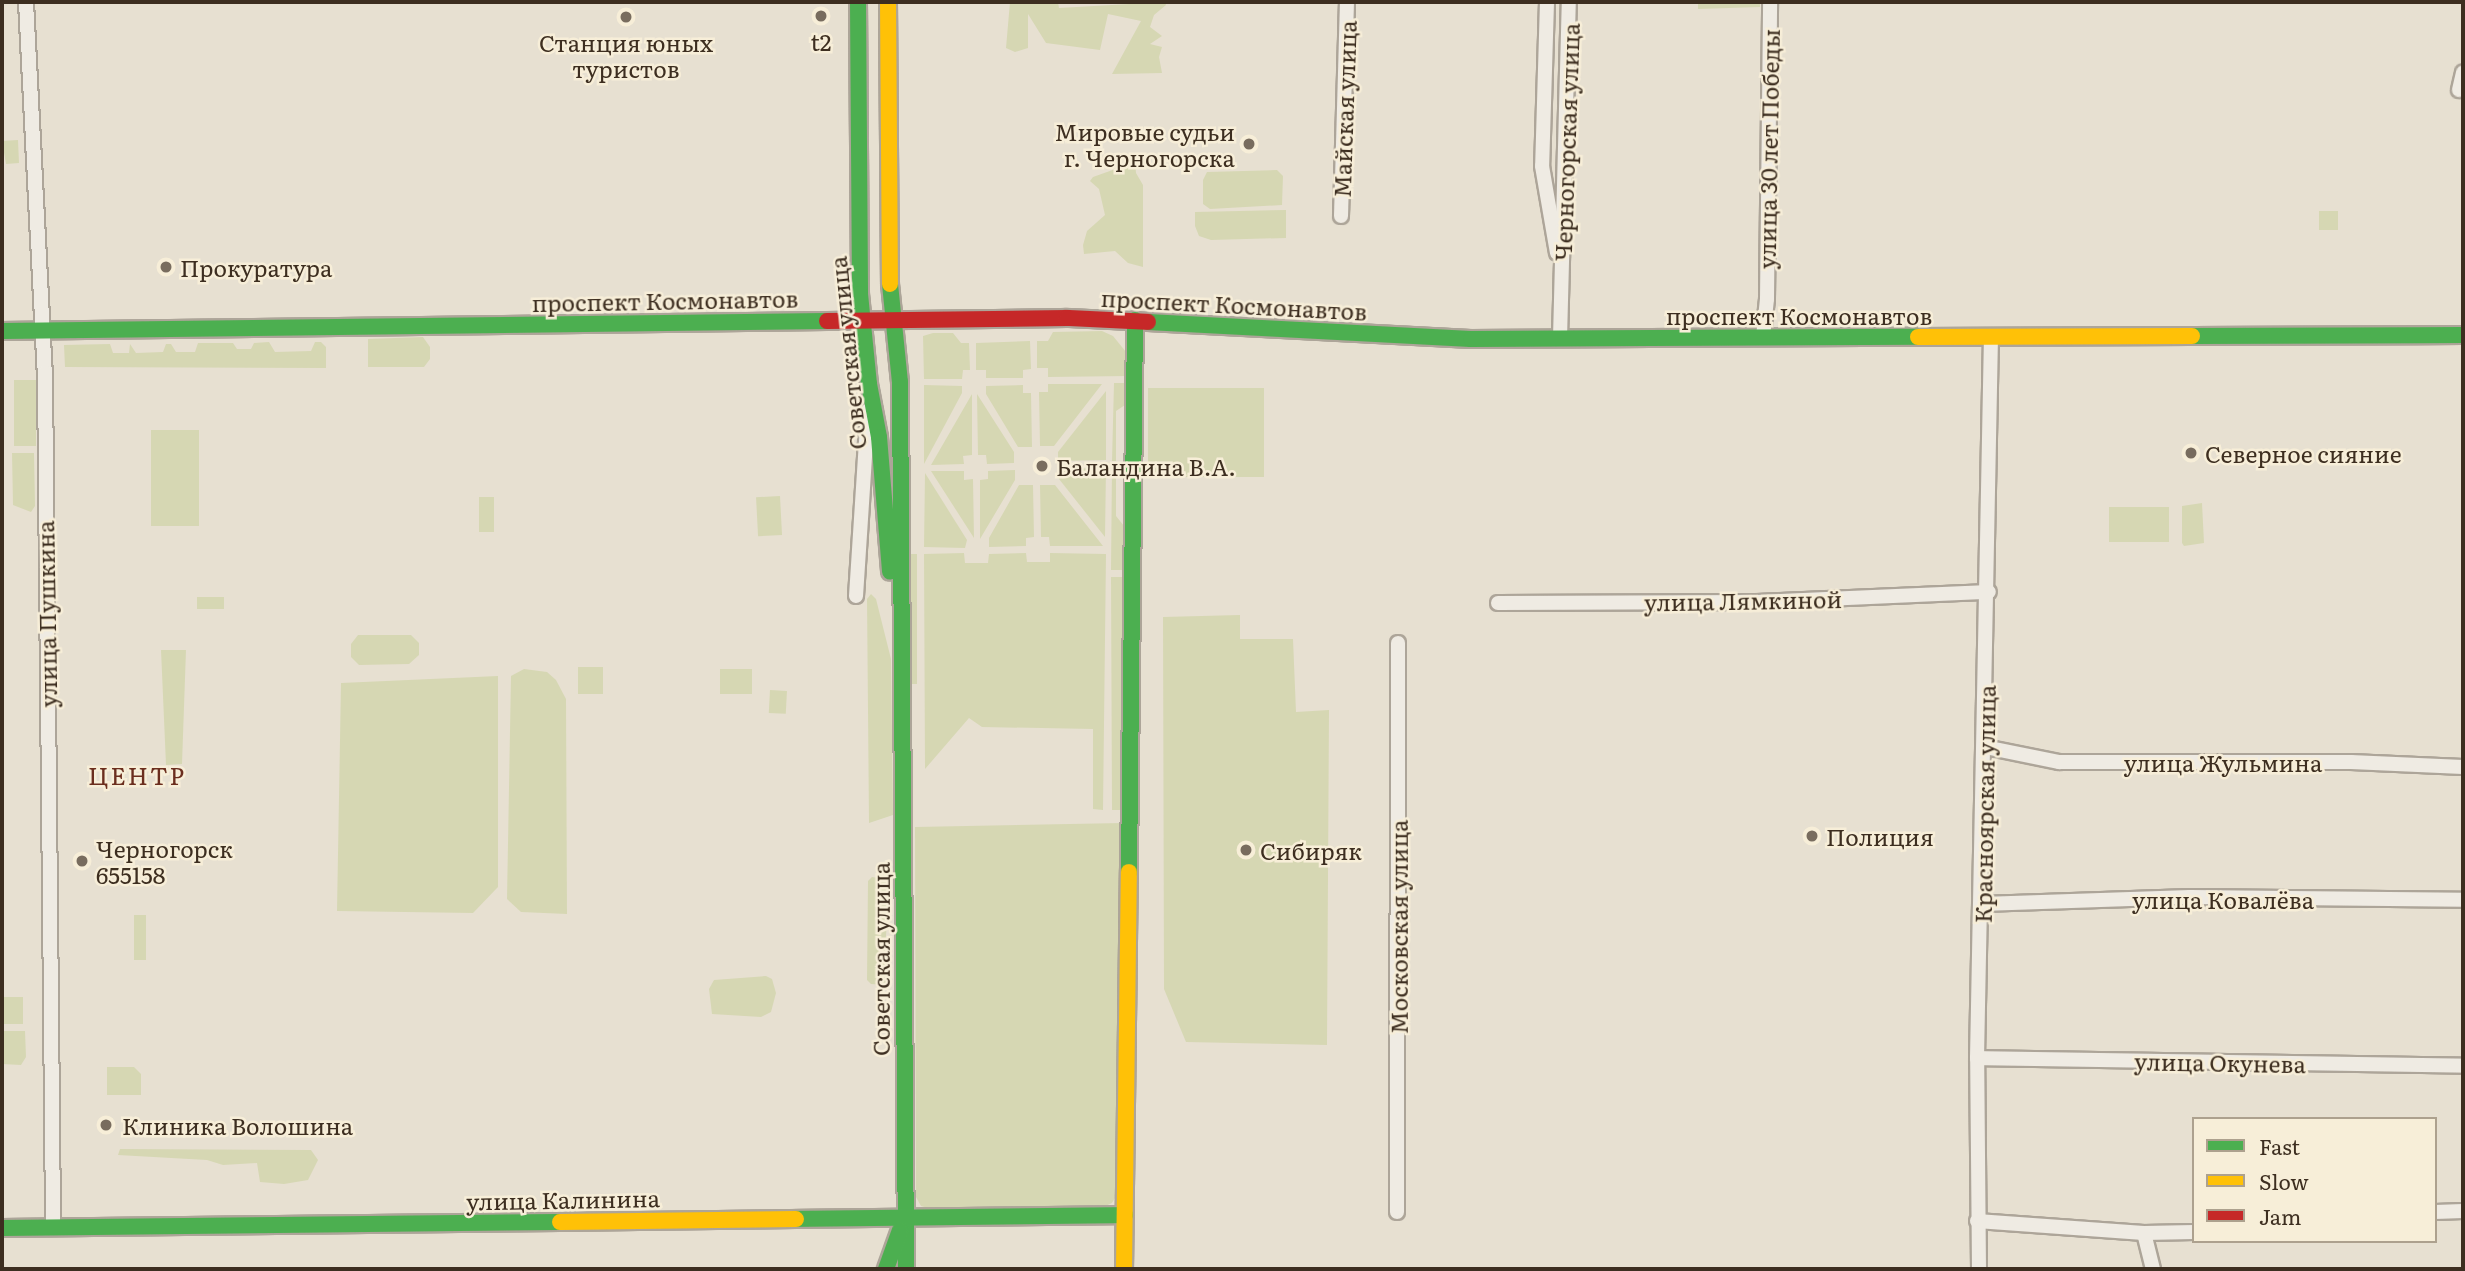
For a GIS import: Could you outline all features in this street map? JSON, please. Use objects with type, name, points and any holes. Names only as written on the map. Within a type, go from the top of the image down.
[{"type":"main road","name":"Советская улица","points":[[858,2],[863,320],[869,384],[879,437],[902,700]]},
{"type":"main road","name":"Советская улица","points":[[888,2],[890,293],[900,382],[906,1269]]},
{"type":"main road","name":"проспект Космонавтов","points":[[2,331],[863,320],[1135,320],[1418,337],[2463,335]]},
{"type":"main road","points":[[1124,1269],[1135,320]]},
{"type":"main road","name":"улица Калинина","points":[[2,1228],[1125,1215]]},
{"type":"main road","name":"Советская улица","points":[[887,1269],[905,1218]]},
{"type":"street","name":"улица Пушкина","points":[[26,2],[44,330],[52,1227]]},
{"type":"street","name":"Майская улица","points":[[1341,216],[1347,2]]},
{"type":"street","name":"Черногорская улица","points":[[1547,2],[1542,166],[1561,282]]},
{"type":"street","name":"Черногорская улица","points":[[1560,338],[1567,170],[1569,2]]},
{"type":"street","name":"улица 30 лет Победы","points":[[1763,337],[1766,299],[1770,2]]},
{"type":"street","points":[[2459,90],[2463,72]]},
{"type":"street","name":"Красноярская улица","points":[[1979,1269],[1977,1058],[1989,592],[1991,338]]},
{"type":"street","points":[[856,596],[869,384]]},
{"type":"street","name":"улица Лямкиной","points":[[1498,603],[1757,602],[1989,592]]},
{"type":"street","name":"Московская улица","points":[[1397,1212],[1398,643]]},
{"type":"street","name":"улица Жульмина","points":[[1985,747],[2059,762],[2351,762],[2463,767]]},
{"type":"street","name":"улица Ковалёва","points":[[1982,904],[2190,897],[2463,900]]},
{"type":"street","name":"улица Окунева","points":[[1977,1058],[2463,1066]]},
{"type":"street","points":[[2437,1212],[2463,1211]]},
{"type":"street","points":[[1977,1221],[2144,1233],[2192,1232]]},
{"type":"street","points":[[2144,1233],[2153,1269]]},
{"type":"green space","points":[[1010,2],[1058,2],[1059,8],[1165,2],[1166,5],[1154,15],[1150,27],[1162,36],[1150,44],[1162,47],[1159,57],[1162,73],[1112,74],[1141,21],[1108,14],[1100,50],[1046,43],[1028,14],[1028,48],[1015,52],[1006,48]]},
{"type":"green space","points":[[1698,2],[1760,2],[1760,7],[1698,9]]},
{"type":"green space","points":[[18,140],[19,163],[6,164],[2,141]]},
{"type":"green space","points":[[1135,162],[1136,173],[1143,185],[1143,267],[1128,263],[1115,251],[1084,254],[1083,245],[1087,231],[1105,215],[1099,189],[1090,181],[1093,177]]},
{"type":"green space","points":[[1277,170],[1283,176],[1282,205],[1210,209],[1203,204],[1203,180],[1207,172]]},
{"type":"green space","points":[[1286,210],[1286,238],[1211,240],[1199,236],[1195,226],[1195,212]]},
{"type":"green space","points":[[2319,211],[2338,211],[2338,230],[2319,230]]},
{"type":"green space","points":[[1102,331],[1113,336],[1126,352],[1128,376],[1048,377],[1048,368],[1037,368],[1037,341],[1048,341],[1053,332]]},
{"type":"green space","points":[[953,333],[961,343],[969,343],[970,370],[963,370],[962,379],[924,379],[923,336]]},
{"type":"green space","points":[[423,337],[430,347],[430,359],[424,367],[368,367],[368,339]]},
{"type":"green space","points":[[1030,341],[1031,369],[1023,370],[1023,378],[986,378],[986,370],[976,370],[976,343]]},
{"type":"green space","points":[[269,342],[275,352],[311,351],[315,342],[321,342],[326,347],[326,368],[65,367],[64,345],[110,344],[113,353],[129,353],[130,344],[136,353],[163,352],[166,344],[171,344],[176,352],[195,352],[198,343],[233,343],[237,349],[251,349],[254,343]]},
{"type":"green space","points":[[14,380],[36,380],[36,446],[14,446]]},
{"type":"green space","points":[[1114,383],[1128,383],[1128,403],[1116,411],[1116,461],[1112,461]]},
{"type":"green space","points":[[1048,384],[1102,384],[1054,446],[1040,446],[1039,392],[1048,392]]},
{"type":"green space","points":[[924,385],[962,386],[962,393],[924,464]]},
{"type":"green space","points":[[1023,385],[1023,393],[1031,393],[1032,447],[1018,447],[986,394],[986,386]]},
{"type":"green space","points":[[1148,388],[1264,388],[1264,477],[1148,477]]},
{"type":"green space","points":[[1106,391],[1106,460],[1058,461],[1058,452]]},
{"type":"green space","points":[[972,394],[972,455],[963,456],[964,464],[931,465]]},
{"type":"green space","points":[[977,394],[1014,452],[1014,463],[987,464],[986,455],[978,455]]},
{"type":"green space","points":[[151,430],[199,430],[199,526],[151,526]]},
{"type":"green space","points":[[12,453],[34,453],[35,506],[31,512],[13,505]]},
{"type":"green space","points":[[1106,468],[1105,537],[1059,479],[1059,469]]},
{"type":"green space","points":[[1112,468],[1116,468],[1116,516],[1124,526],[1123,570],[1111,570]]},
{"type":"green space","points":[[1015,470],[1015,480],[980,539],[980,480],[988,479],[988,471]]},
{"type":"green space","points":[[931,471],[964,471],[964,480],[973,479],[974,538]]},
{"type":"green space","points":[[925,473],[967,540],[965,548],[924,547]]},
{"type":"green space","points":[[1019,485],[1033,485],[1034,537],[1026,538],[1026,546],[989,547],[989,538]]},
{"type":"green space","points":[[1040,485],[1055,485],[1103,546],[1050,546],[1049,537],[1041,537]]},
{"type":"green space","points":[[780,496],[782,535],[758,536],[756,497]]},
{"type":"green space","points":[[479,497],[494,497],[494,532],[479,532]]},
{"type":"green space","points":[[2202,503],[2204,543],[2184,546],[2182,506]]},
{"type":"green space","points":[[2109,507],[2169,507],[2169,542],[2109,542]]},
{"type":"green space","points":[[964,553],[965,563],[988,563],[989,554],[1026,553],[1027,562],[1050,562],[1050,553],[1106,554],[1103,810],[1093,809],[1093,729],[982,727],[969,718],[925,769],[924,554]]},
{"type":"green space","points":[[910,554],[917,554],[917,684],[910,684]]},
{"type":"green space","points":[[1111,577],[1123,577],[1120,810],[1112,810]]},
{"type":"green space","points":[[871,594],[876,599],[891,659],[893,815],[869,823],[867,599]]},
{"type":"green space","points":[[197,597],[224,597],[224,609],[197,609]]},
{"type":"green space","name":"Сибиряк","points":[[1240,615],[1240,639],[1293,639],[1296,712],[1329,710],[1327,1045],[1186,1042],[1164,989],[1163,617]]},
{"type":"green space","points":[[358,635],[411,635],[419,643],[419,655],[409,664],[359,665],[351,657],[351,644]]},
{"type":"green space","points":[[161,650],[186,650],[182,764],[166,765]]},
{"type":"green space","points":[[578,667],[603,667],[603,694],[578,694]]},
{"type":"green space","points":[[524,669],[547,672],[556,680],[566,699],[567,914],[521,912],[507,899],[511,676]]},
{"type":"green space","points":[[720,669],[752,669],[752,694],[720,694]]},
{"type":"green space","points":[[498,676],[498,887],[473,913],[337,911],[341,683]]},
{"type":"green space","points":[[770,690],[787,691],[786,714],[769,713]]},
{"type":"green space","points":[[1123,823],[1119,1191],[1112,1203],[1101,1208],[935,1210],[921,1206],[916,1197],[915,827]]},
{"type":"green space","points":[[872,877],[890,880],[885,949],[890,962],[890,983],[886,985],[871,984],[867,980],[868,881]]},
{"type":"green space","points":[[134,915],[146,915],[146,960],[134,960]]},
{"type":"green space","points":[[766,976],[772,979],[776,993],[771,1012],[761,1017],[712,1014],[709,989],[714,980]]},
{"type":"green space","points":[[2,997],[23,997],[23,1024],[2,1024]]},
{"type":"green space","points":[[2,1031],[25,1031],[26,1057],[21,1065],[2,1064]]},
{"type":"green space","points":[[107,1067],[134,1067],[141,1074],[141,1095],[107,1095]]},
{"type":"green space","points":[[120,1149],[311,1150],[318,1160],[308,1180],[284,1184],[260,1182],[257,1163],[223,1165],[207,1160],[118,1155]]},
{"type":"traffic: fast","points":[[858,2],[860,294],[869,384],[879,437],[890,572]]},
{"type":"traffic: fast","points":[[890,284],[900,382],[906,1269]]},
{"type":"traffic: fast","points":[[1129,872],[1135,320]]},
{"type":"traffic: fast","points":[[2,331],[827,321]]},
{"type":"traffic: fast","points":[[1148,322],[1471,339],[1918,337]]},
{"type":"traffic: fast","points":[[2192,336],[2463,335]]},
{"type":"traffic: fast","points":[[796,1219],[1125,1215]]},
{"type":"traffic: fast","points":[[2,1228],[560,1222]]},
{"type":"traffic: fast","points":[[886,1269],[900,1230]]},
{"type":"traffic: slow","points":[[888,2],[890,284]]},
{"type":"traffic: slow","points":[[1918,337],[2192,336]]},
{"type":"traffic: slow","points":[[1124,1269],[1129,872]]},
{"type":"traffic: slow","points":[[560,1222],[796,1219]]},
{"type":"traffic: jam","points":[[827,321],[1067,318],[1148,322]]},
{"type":"place","name":"t2","points":[[821,16]]},
{"type":"place","name":"Станция юных туристов","points":[[626,17]]},
{"type":"place","name":"Мировые судьи г. Черногорска","points":[[1249,144]]},
{"type":"place","name":"Прокуратура","points":[[166,267]]},
{"type":"place","name":"Северное сияние","points":[[2191,453]]},
{"type":"place","name":"Баландина В.А.","points":[[1042,466]]},
{"type":"place","name":"Полиция","points":[[1812,836]]},
{"type":"place","name":"Сибиряк","points":[[1246,850]]},
{"type":"place","name":"Черногорск 655158","points":[[82,861]]},
{"type":"place","name":"Клиника Волошина","points":[[106,1125]]},
{"type":"district","name":"ЦЕНТР","points":[[137,775]]}]
